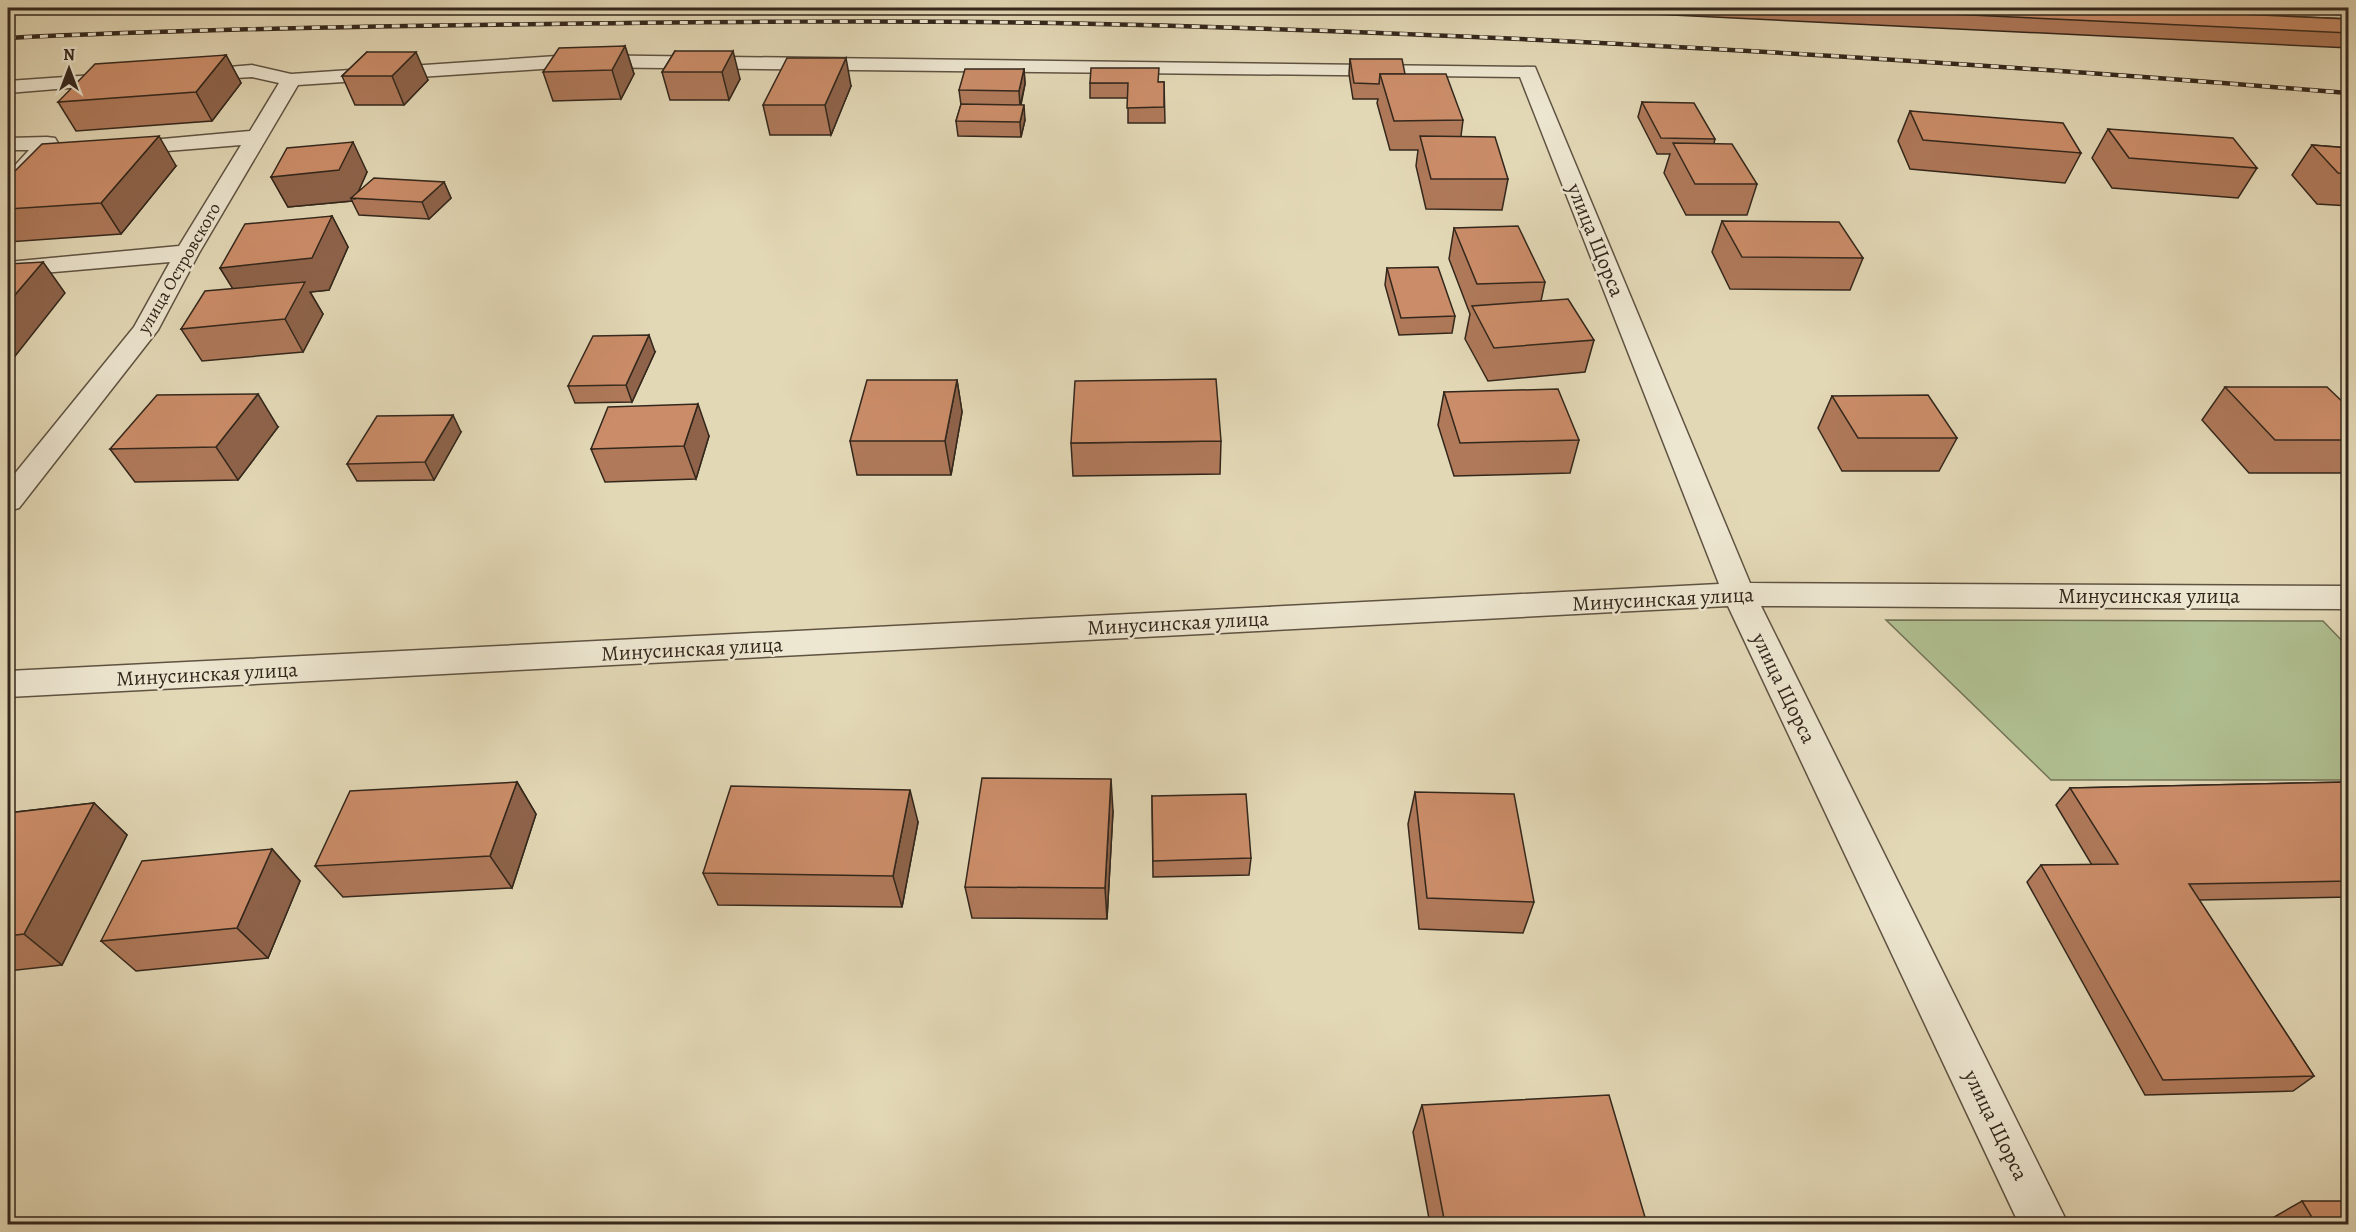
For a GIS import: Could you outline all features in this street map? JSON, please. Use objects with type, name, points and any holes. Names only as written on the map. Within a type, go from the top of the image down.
[{"type":"street","name":"улица Щорса","points":[[291,80],[572,61],[1528,71],[1738,594],[2044,1224]]},
{"type":"street","points":[[170,76],[252,70],[291,80]]},
{"type":"street","points":[[8,87],[135,78]]},
{"type":"street","name":"улица Островского","points":[[8,501],[145,330],[187,253],[291,80]]},
{"type":"street","points":[[94,151],[257,137]]},
{"type":"street","points":[[8,144],[47,142],[8,186]]},
{"type":"street","points":[[36,155],[70,153]]},
{"type":"street","points":[[8,269],[187,253]]},
{"type":"street","name":"Минусинская улица","points":[[8,684],[1738,594],[2349,597]]},
{"type":"green space","points":[[1886,620],[2323,621],[2348,647],[2348,780],[2051,780]]},
{"type":"building","points":[[1822,8],[2104,8],[2349,19],[2349,33]]},
{"type":"building","points":[[625,46],[612,70],[543,72],[559,48]]},
{"type":"building","points":[[675,51],[733,51],[722,72],[662,72]]},
{"type":"building","points":[[367,52],[416,52],[392,76],[342,76]]},
{"type":"building","points":[[226,55],[196,92],[58,102],[95,64]]},
{"type":"building","points":[[787,58],[846,58],[825,105],[763,105]]},
{"type":"building","points":[[1350,59],[1402,59],[1405,74],[1380,74],[1379,84],[1354,83]]},
{"type":"building","points":[[1091,68],[1159,68],[1158,82],[1164,82],[1164,107],[1127,108],[1128,83],[1090,83]]},
{"type":"building","points":[[965,69],[1024,69],[1019,91],[959,90]]},
{"type":"building","points":[[1380,74],[1446,74],[1463,120],[1394,121]]},
{"type":"building","points":[[1642,102],[1694,103],[1715,139],[1661,138]]},
{"type":"building","points":[[961,104],[1024,105],[1020,122],[956,121]]},
{"type":"building","points":[[1910,111],[2063,123],[2081,153],[1923,140]]},
{"type":"building","points":[[2108,129],[2233,138],[2257,168],[2129,158]]},
{"type":"building","points":[[159,136],[101,203],[8,209],[8,178],[42,144]]},
{"type":"building","points":[[1420,136],[1495,137],[1508,179],[1431,179]]},
{"type":"building","points":[[353,142],[339,170],[271,177],[287,148]]},
{"type":"building","points":[[1673,143],[1732,144],[1757,184],[1695,184]]},
{"type":"building","points":[[2312,145],[2349,148],[2349,174],[2338,173]]},
{"type":"building","points":[[374,178],[444,182],[422,202],[351,198]]},
{"type":"building","points":[[332,216],[312,258],[220,268],[245,224]]},
{"type":"building","points":[[1722,221],[1839,222],[1863,258],[1742,257]]},
{"type":"building","points":[[1518,226],[1545,282],[1477,284],[1454,228]]},
{"type":"building","points":[[43,262],[8,303],[8,264]]},
{"type":"building","points":[[1438,267],[1455,316],[1401,318],[1387,268]]},
{"type":"building","points":[[305,282],[285,319],[181,329],[205,291]]},
{"type":"building","points":[[1568,299],[1594,340],[1494,348],[1472,306]]},
{"type":"building","points":[[649,335],[626,385],[568,386],[593,336]]},
{"type":"building","points":[[1216,379],[1221,441],[1071,443],[1075,381]]},
{"type":"building","points":[[867,380],[957,380],[945,441],[850,441]]},
{"type":"building","points":[[2225,387],[2327,387],[2349,408],[2349,440],[2275,440]]},
{"type":"building","points":[[1558,389],[1579,440],[1460,443],[1444,392]]},
{"type":"building","points":[[258,394],[216,447],[110,449],[157,395]]},
{"type":"building","points":[[1928,395],[1957,438],[1858,438],[1832,396]]},
{"type":"building","points":[[698,404],[684,446],[591,449],[608,407]]},
{"type":"building","points":[[453,415],[425,462],[347,464],[377,416]]},
{"type":"building","points":[[982,778],[1111,779],[1105,888],[965,887]]},
{"type":"building","points":[[517,782],[490,856],[315,866],[350,791]]},
{"type":"building","points":[[2349,782],[2349,881],[2189,884],[2314,1076],[2163,1080],[2041,865],[2118,864],[2070,788]]},
{"type":"building","points":[[731,786],[910,790],[893,876],[703,873]]},
{"type":"building","points":[[1415,792],[1514,794],[1534,902],[1427,898]]},
{"type":"building","points":[[1246,794],[1251,858],[1153,861],[1152,796]]},
{"type":"building","points":[[94,803],[24,934],[8,936],[8,813]]},
{"type":"building","points":[[272,849],[237,928],[101,941],[142,861]]},
{"type":"building","points":[[1609,1095],[1647,1224],[1445,1224],[1422,1105]]},
{"type":"building","points":[[2302,1201],[2349,1201],[2349,1224],[2316,1224]]},
{"type":"railway","points":[[8,38],[211,30],[414,26],[802,22],[1055,23],[1379,33],[1702,48],[2348,93]]}]
